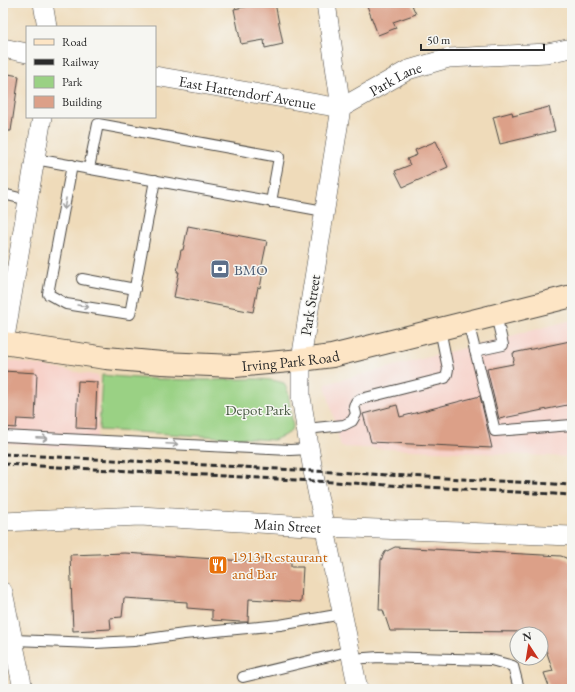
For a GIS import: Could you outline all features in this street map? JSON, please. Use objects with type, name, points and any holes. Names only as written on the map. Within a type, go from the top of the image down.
[{"type":"main road","name":"Irving Park Road","points":[[4,343],[106,358],[162,364],[235,366],[332,356],[572,296]]},
{"type":"street","points":[[43,3],[47,26]]},
{"type":"street","name":"Park Street","points":[[326,3],[341,108],[301,360],[301,397],[324,526],[358,689]]},
{"type":"street","points":[[3,48],[26,53]]},
{"type":"street","name":"Park Lane","points":[[341,108],[408,70],[449,58],[547,54],[572,48]]},
{"type":"street","name":"East Hattendorf Avenue","points":[[156,76],[341,108]]},
{"type":"street","points":[[4,343],[42,118]]},
{"type":"street","name":"Main Street","points":[[3,522],[140,516],[324,526],[572,536]]},
{"type":"street","points":[[3,592],[23,689]]},
{"type":"lane","points":[[89,168],[98,124],[279,157],[271,202]]},
{"type":"lane","points":[[35,159],[324,211]]},
{"type":"lane","points":[[72,165],[48,294],[66,304],[130,314],[155,180]]},
{"type":"lane","points":[[3,194],[28,200]]},
{"type":"lane","points":[[82,279],[135,289]]},
{"type":"lane","points":[[475,352],[503,345],[496,315]]},
{"type":"lane","points":[[468,322],[494,431],[572,425]]},
{"type":"lane","points":[[306,429],[344,425],[352,421],[356,414],[354,406],[360,399],[445,378],[448,369],[440,329]]},
{"type":"lane","points":[[3,436],[290,450],[310,449]]},
{"type":"lane","points":[[13,640],[95,643],[134,641],[184,634],[280,625],[342,614]]},
{"type":"lane","points":[[243,677],[351,655],[491,660],[513,666],[519,689]]},
{"type":"shaded area","points":[[572,320],[572,457],[341,447],[325,384]]},
{"type":"shaded area","points":[[3,359],[99,376],[97,450],[3,443]]},
{"type":"green space","name":"Depot Park","points":[[102,375],[172,379],[259,379],[284,383],[288,392],[293,427],[289,433],[274,440],[99,430]]},
{"type":"building","points":[[265,3],[275,3],[283,44],[265,48],[264,40],[241,44],[234,9]]},
{"type":"building","points":[[366,3],[411,3],[416,14],[393,22],[396,28],[378,35]]},
{"type":"building","points":[[3,73],[19,76],[11,131],[3,131]]},
{"type":"building","points":[[549,107],[555,131],[500,144],[493,117],[512,112],[513,116]]},
{"type":"building","points":[[436,141],[448,167],[403,187],[395,171],[410,165],[407,159],[417,155],[415,150]]},
{"type":"building","name":"BMO","points":[[188,226],[267,241],[262,265],[264,266],[260,288],[258,287],[253,312],[174,297],[179,272],[177,272],[181,250],[183,250]]},
{"type":"building","points":[[570,341],[572,349],[572,404],[499,419],[487,369],[513,364],[513,353]]},
{"type":"building","points":[[3,371],[37,373],[35,420],[17,419],[16,428],[3,427]]},
{"type":"building","points":[[78,381],[97,382],[95,429],[76,428]]},
{"type":"building","points":[[480,396],[492,448],[371,442],[363,414],[397,405],[400,417]]},
{"type":"building","points":[[395,547],[561,556],[566,558],[572,564],[572,689],[550,689],[544,673],[553,671],[549,659],[549,626],[509,626],[509,632],[390,631],[383,610],[379,610],[381,560],[385,552]]},
{"type":"building","points":[[125,553],[260,562],[260,559],[291,561],[291,567],[303,567],[301,602],[249,599],[248,622],[240,622],[212,620],[212,610],[187,608],[187,602],[124,598],[122,617],[110,618],[111,629],[73,631],[70,555]]},
{"type":"railway","points":[[3,454],[572,485]]},
{"type":"railway","points":[[3,464],[572,495]]},
{"type":"place","name":"BMO","points":[[220,269]]},
{"type":"place","name":"1913 Restaurant and Bar","points":[[218,565]]}]
